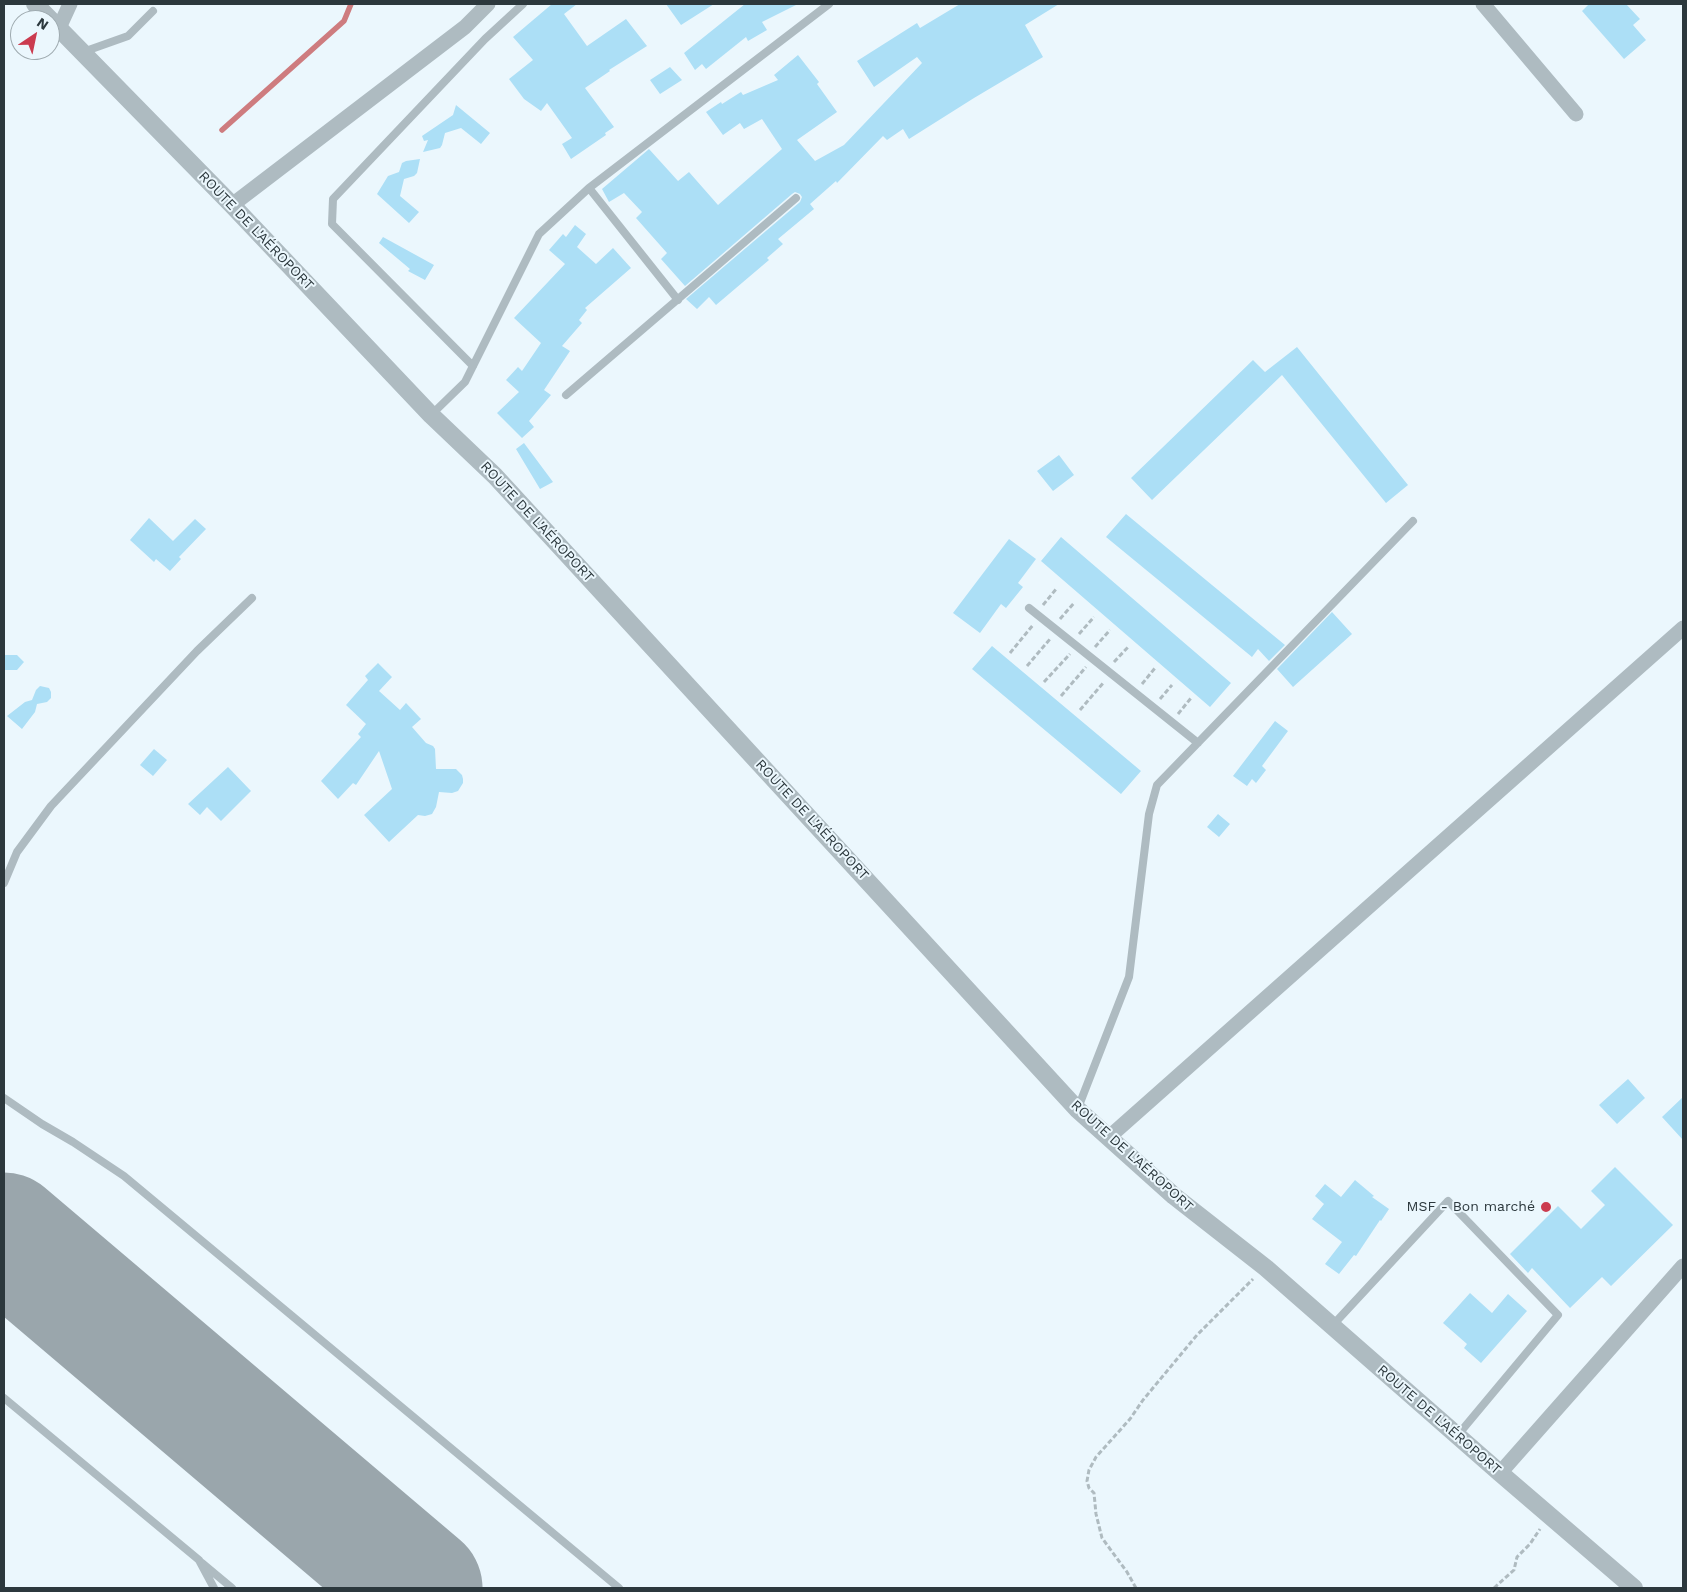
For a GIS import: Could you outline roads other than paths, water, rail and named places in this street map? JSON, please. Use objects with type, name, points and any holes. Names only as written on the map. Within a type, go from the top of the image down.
[{"type":"street","points":[[60,26],[70,4]]},
{"type":"street","points":[[232,205],[464,27],[488,4]]},
{"type":"street","points":[[1483,4],[1576,114]]},
{"type":"street","name":"ROUTE DE L'AÉROPORT","points":[[60,29],[232,205],[431,415],[495,476],[1077,1109],[1174,1196],[1266,1268],[1634,1588]]},
{"type":"street","points":[[1108,1138],[1683,628]]},
{"type":"street","points":[[1500,1473],[1683,1266]]},
{"type":"lane","points":[[473,366],[332,224],[333,199],[485,39],[523,4]]},
{"type":"lane","points":[[431,415],[465,382],[539,234],[589,188],[829,4]]},
{"type":"lane","points":[[83,52],[128,36],[153,11]]},
{"type":"lane","points":[[589,188],[678,300]]},
{"type":"lane","points":[[566,396],[796,198]]},
{"type":"lane","points":[[1077,1109],[1129,977],[1149,814],[1157,785],[1413,521]]},
{"type":"lane","points":[[4,883],[17,852],[51,806],[197,651],[252,598]]},
{"type":"lane","points":[[1035,612],[1198,743]]},
{"type":"lane","points":[[4,1098],[124,1176],[619,1588]]},
{"type":"lane","points":[[1332,1326],[1448,1201],[1558,1315],[1457,1436]]},
{"type":"lane","points":[[4,1398],[232,1588]]},
{"type":"lane","points":[[199,1560],[214,1588]]},
{"type":"waterway","points":[[222,130],[344,21],[351,4]]},
{"type":"place","name":"MSF - Bon marché","points":[[1546,1207]]}]
